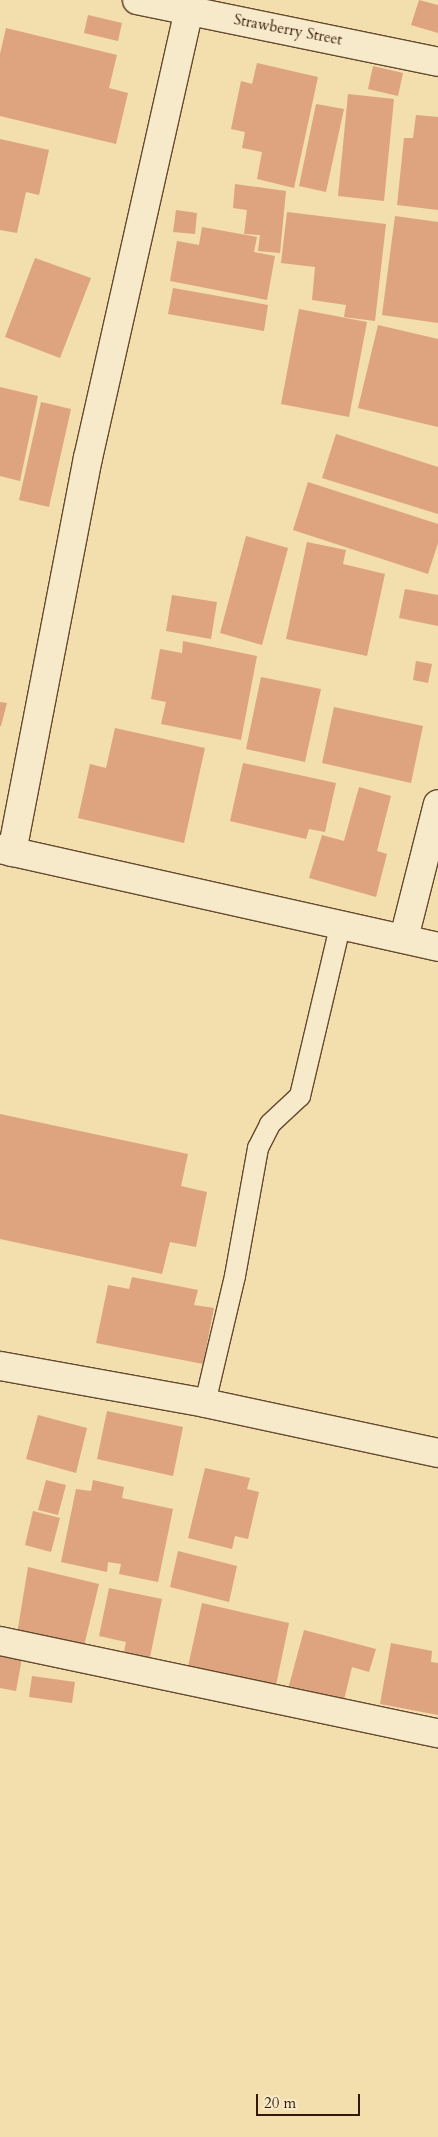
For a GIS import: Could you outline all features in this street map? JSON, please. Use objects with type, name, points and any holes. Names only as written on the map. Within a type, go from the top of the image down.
[{"type":"street","name":"Strawberry Street","points":[[137,0],[189,10],[245,11],[438,62]]},
{"type":"street","points":[[189,10],[88,458],[6,851],[341,923],[438,946]]},
{"type":"street","points":[[404,938],[438,804]]},
{"type":"street","points":[[0,1366],[205,1403],[438,1454]]},
{"type":"street","points":[[0,1641],[438,1733]]},
{"type":"lane","points":[[205,1403],[235,1276],[258,1148],[270,1124],[300,1096],[341,923]]},
{"type":"building","points":[[419,0],[438,5],[438,33],[411,25]]},
{"type":"building","points":[[88,15],[122,23],[118,41],[84,33]]},
{"type":"building","points":[[6,28],[117,55],[109,88],[128,93],[116,144],[0,116],[0,54]]},
{"type":"building","points":[[257,63],[318,77],[294,188],[257,179],[262,152],[242,148],[245,132],[231,129],[241,81],[252,84]]},
{"type":"building","points":[[373,66],[403,73],[398,96],[368,89]]},
{"type":"building","points":[[348,94],[394,99],[384,201],[338,196]]},
{"type":"building","points":[[316,104],[344,109],[326,192],[299,186]]},
{"type":"building","points":[[416,115],[438,117],[438,210],[397,205],[404,138],[413,138]]},
{"type":"building","points":[[0,139],[49,150],[39,195],[26,192],[17,233],[0,230]]},
{"type":"building","points":[[235,184],[286,191],[280,253],[258,251],[260,235],[244,234],[247,210],[233,208]]},
{"type":"building","points":[[176,210],[197,213],[195,234],[173,232]]},
{"type":"building","points":[[287,212],[386,224],[375,321],[344,317],[346,305],[312,300],[315,267],[281,263]]},
{"type":"building","points":[[395,216],[438,222],[438,323],[382,315]]},
{"type":"building","points":[[202,227],[257,237],[254,252],[275,256],[267,300],[170,281],[177,241],[199,245]]},
{"type":"building","points":[[35,258],[91,278],[60,358],[5,337]]},
{"type":"building","points":[[173,288],[268,305],[264,331],[168,314]]},
{"type":"building","points":[[299,309],[367,322],[349,417],[281,404]]},
{"type":"building","points":[[378,325],[438,339],[438,427],[358,408]]},
{"type":"building","points":[[0,387],[38,396],[20,481],[0,476]]},
{"type":"building","points":[[41,402],[71,409],[49,507],[19,500]]},
{"type":"building","points":[[336,434],[438,467],[438,514],[322,478]]},
{"type":"building","points":[[308,482],[438,524],[438,543],[428,574],[293,530]]},
{"type":"building","points":[[246,536],[288,548],[262,645],[220,633]]},
{"type":"building","points":[[307,542],[346,550],[343,564],[385,574],[367,656],[286,639]]},
{"type":"building","points":[[405,589],[438,595],[438,626],[399,618]]},
{"type":"building","points":[[172,595],[217,602],[211,639],[166,631]]},
{"type":"building","points":[[183,641],[257,656],[241,740],[161,724],[166,702],[151,699],[160,649],[182,653]]},
{"type":"building","points":[[416,661],[432,664],[428,683],[413,680]]},
{"type":"building","points":[[261,677],[321,689],[305,762],[246,749]]},
{"type":"building","points":[[0,702],[7,703],[1,726],[0,726]]},
{"type":"building","points":[[334,707],[423,726],[411,783],[322,763]]},
{"type":"building","points":[[115,728],[205,748],[184,843],[78,818],[90,764],[106,768]]},
{"type":"building","points":[[243,763],[336,783],[325,832],[309,829],[306,839],[230,821]]},
{"type":"building","points":[[359,787],[391,796],[377,851],[387,854],[376,897],[309,878],[322,835],[344,841]]},
{"type":"building","points":[[0,1114],[188,1154],[181,1186],[207,1192],[196,1247],[170,1242],[162,1274],[0,1239]]},
{"type":"building","points":[[132,1277],[198,1290],[194,1305],[214,1308],[203,1364],[96,1343],[108,1285],[129,1289]]},
{"type":"building","points":[[107,1411],[183,1427],[173,1476],[97,1459]]},
{"type":"building","points":[[38,1415],[87,1428],[76,1473],[26,1459]]},
{"type":"building","points":[[205,1468],[250,1478],[247,1489],[259,1492],[248,1539],[235,1536],[232,1549],[188,1538]]},
{"type":"building","points":[[46,1480],[66,1485],[58,1515],[38,1510]]},
{"type":"building","points":[[93,1480],[124,1487],[122,1498],[173,1509],[158,1582],[119,1574],[121,1564],[108,1562],[107,1572],[61,1562],[76,1489],[91,1491]]},
{"type":"building","points":[[33,1511],[60,1518],[51,1552],[25,1545]]},
{"type":"building","points":[[178,1551],[237,1566],[229,1602],[170,1587]]},
{"type":"building","points":[[28,1567],[99,1584],[83,1650],[17,1634]]},
{"type":"building","points":[[109,1588],[162,1599],[149,1662],[123,1657],[126,1642],[99,1636]]},
{"type":"building","points":[[202,1603],[289,1623],[275,1690],[187,1671]]},
{"type":"building","points":[[304,1630],[376,1649],[369,1672],[352,1667],[342,1708],[287,1693]]},
{"type":"building","points":[[391,1643],[432,1651],[431,1662],[438,1663],[438,1715],[380,1704]]},
{"type":"building","points":[[0,1648],[23,1653],[16,1691],[0,1688]]},
{"type":"building","points":[[32,1676],[75,1682],[72,1703],[29,1697]]}]
